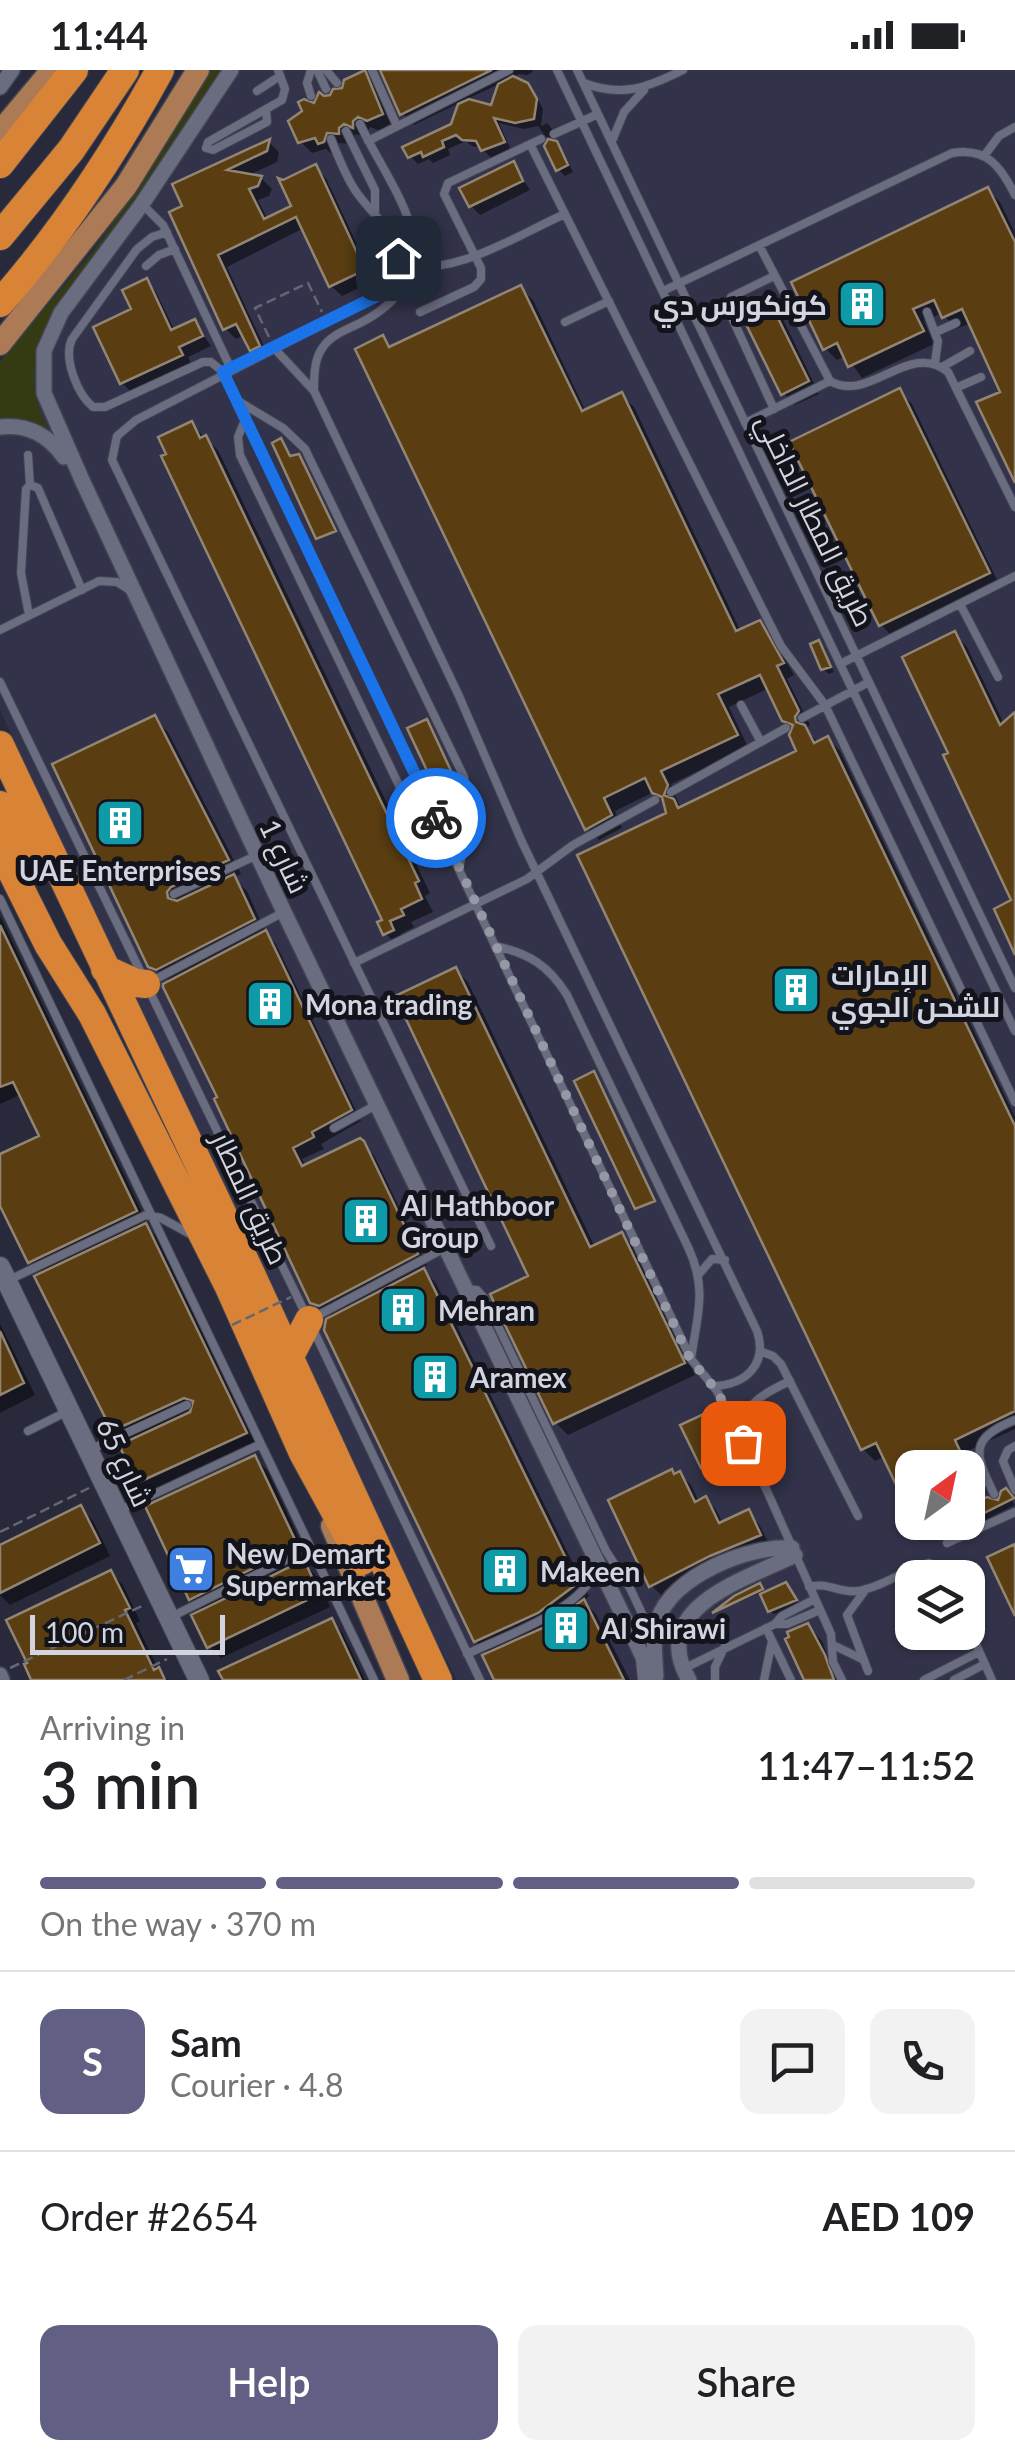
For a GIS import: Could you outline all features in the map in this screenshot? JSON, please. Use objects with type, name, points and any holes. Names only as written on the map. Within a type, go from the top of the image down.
[{"type":"highway","points":[[0,164],[74,70]]},
{"type":"highway","points":[[0,208],[58,137],[105,70]]},
{"type":"highway","points":[[0,236],[70,150],[125,70]]},
{"type":"highway","points":[[0,303],[93,181],[160,70]]},
{"type":"highway","name":"طريق المطار","points":[[0,746],[438,1680]]},
{"type":"highway","points":[[1,807],[60,929],[73,981]]},
{"type":"highway","name":"طريق المطار","points":[[0,848],[207,1243],[322,1489],[418,1680]]},
{"type":"highway","points":[[105,968],[132,982],[146,984]]},
{"type":"highway","points":[[289,1358],[309,1320]]},
{"type":"main road","points":[[0,132],[52,70]]},
{"type":"main road","points":[[0,344],[126,186],[198,70]]},
{"type":"main road","points":[[322,1489],[347,1567],[398,1680]]},
{"type":"main road","points":[[352,1500],[374,1533],[451,1680]]},
{"type":"street","points":[[0,87],[12,70]]},
{"type":"street","name":"شارع 1","points":[[231,70],[142,204],[61,313],[44,351],[44,393],[376,1105],[464,1289],[572,1496],[598,1568],[658,1680]]},
{"type":"street","points":[[0,427],[19,426],[46,438],[82,480]]},
{"type":"street","name":"شارع 65","points":[[3,1274],[199,1680]]},
{"type":"street","points":[[757,1550],[793,1552],[696,1607],[680,1632],[678,1650],[686,1675],[658,1680],[654,1640],[664,1606],[685,1583],[757,1550]]},
{"type":"lane","points":[[311,96],[307,83],[314,70],[326,88]]},
{"type":"lane","points":[[326,70],[337,83]]},
{"type":"lane","points":[[372,70],[397,126]]},
{"type":"lane","points":[[368,141],[508,70]]},
{"type":"lane","points":[[557,70],[1015,1031]]},
{"type":"lane","name":"طريق المطار الداخلي","points":[[577,70],[1015,988]]},
{"type":"lane","points":[[612,143],[624,112],[647,88],[684,70]]},
{"type":"lane","points":[[257,91],[279,73],[284,97],[208,142],[206,148],[213,150],[267,122],[266,110]]},
{"type":"lane","points":[[583,83],[615,91],[647,88]]},
{"type":"lane","points":[[554,134],[598,114]]},
{"type":"lane","points":[[314,391],[318,357],[327,342],[390,304],[404,287],[415,252],[412,231],[360,124]]},
{"type":"lane","points":[[984,156],[999,136],[1015,127]]},
{"type":"lane","points":[[346,132],[375,190],[375,212]]},
{"type":"lane","points":[[330,139],[353,188],[396,241],[397,266],[383,292],[126,426],[112,448],[112,460],[492,1246]]},
{"type":"lane","points":[[420,312],[478,284],[482,274],[444,194],[445,188],[453,180],[541,139]]},
{"type":"lane","points":[[530,144],[782,646],[826,705],[1015,1102]]},
{"type":"lane","points":[[663,291],[952,153],[984,156],[1003,172],[1015,195]]},
{"type":"lane","points":[[142,204],[167,232],[236,400],[690,1359],[713,1386],[738,1433],[820,1610],[833,1645],[833,1662],[842,1680]]},
{"type":"lane","points":[[397,266],[436,268],[565,214]]},
{"type":"lane","points":[[167,232],[138,248],[68,347],[70,363],[88,404],[99,408],[195,364],[211,362],[227,371]]},
{"type":"lane","points":[[759,246],[830,381],[850,388],[916,362],[938,365],[970,352]]},
{"type":"lane","points":[[146,266],[175,249]]},
{"type":"lane","points":[[774,276],[732,297],[727,307],[774,409]]},
{"type":"lane","points":[[565,322],[609,301]]},
{"type":"lane","points":[[927,312],[936,332],[938,365],[958,388],[1015,507]]},
{"type":"lane","points":[[936,332],[956,323]]},
{"type":"lane","points":[[274,348],[314,391],[459,696],[522,842],[758,1331],[760,1361],[745,1377],[725,1386],[713,1386]]},
{"type":"lane","points":[[958,388],[981,376]]},
{"type":"lane","points":[[745,423],[830,381]]},
{"type":"lane","points":[[236,400],[283,428],[313,462],[440,726],[468,794],[459,868]]},
{"type":"lane","points":[[246,420],[238,437],[240,455],[420,829],[432,844],[450,849]]},
{"type":"lane","points":[[28,455],[30,485],[26,490],[21,573],[29,615]]},
{"type":"lane","points":[[30,485],[38,488],[82,590]]},
{"type":"lane","points":[[842,664],[1015,576]]},
{"type":"lane","points":[[0,630],[108,580],[136,595]]},
{"type":"lane","points":[[960,604],[998,677]]},
{"type":"lane","points":[[0,682],[480,1680]]},
{"type":"lane","points":[[802,718],[870,682]]},
{"type":"lane","points":[[741,706],[760,742]]},
{"type":"lane","points":[[670,792],[786,728]]},
{"type":"lane","points":[[354,963],[539,872],[573,845],[656,800]]},
{"type":"lane","points":[[174,894],[257,855]]},
{"type":"lane","points":[[0,899],[374,1680]]},
{"type":"lane","points":[[146,984],[284,912]]},
{"type":"lane","points":[[494,946],[516,950],[537,960],[568,995],[700,1274],[690,1359]]},
{"type":"lane","points":[[334,1128],[376,1105]]},
{"type":"lane","points":[[3,1274],[140,1216],[150,1215],[207,1243]]},
{"type":"lane","points":[[309,1320],[445,1248]]},
{"type":"lane","points":[[700,1274],[712,1258],[724,1260]]},
{"type":"lane","points":[[762,1352],[778,1359],[858,1516]]},
{"type":"lane","points":[[738,1433],[744,1415],[756,1399],[790,1381]]},
{"type":"lane","points":[[89,1451],[188,1405]]},
{"type":"lane","points":[[28,1432],[70,1410]]},
{"type":"lane","points":[[994,1494],[978,1458],[982,1440],[996,1428],[1015,1420]]},
{"type":"lane","points":[[118,1511],[262,1444]]},
{"type":"lane","points":[[1015,1446],[1003,1461],[1015,1490]]},
{"type":"lane","points":[[572,1496],[654,1640]]},
{"type":"lane","points":[[999,1505],[1005,1517]]},
{"type":"lane","points":[[947,1543],[1015,1512]]},
{"type":"lane","points":[[164,1608],[310,1548]]},
{"type":"lane","points":[[467,1654],[570,1604],[587,1589],[598,1568]]},
{"type":"lane","points":[[810,1587],[821,1584],[854,1592],[895,1576]]},
{"type":"lane","points":[[866,1589],[847,1615],[868,1671]]},
{"type":"lane","points":[[771,1626],[815,1599]]},
{"type":"lane","points":[[686,1675],[725,1646],[820,1610]]},
{"type":"lane","points":[[764,1680],[771,1626]]},
{"type":"lane","points":[[772,1640],[790,1680]]},
{"type":"lane","points":[[833,1645],[864,1660]]},
{"type":"lane","points":[[715,1680],[715,1667],[725,1646]]},
{"type":"lane","points":[[639,1650],[642,1680]]},
{"type":"lane","points":[[924,1680],[979,1652],[992,1680]]},
{"type":"lane","points":[[954,1680],[985,1664]]},
{"type":"path","points":[[274,348],[255,308],[308,284],[327,322]]},
{"type":"path","points":[[232,1325],[291,1296]]},
{"type":"path","points":[[0,1532],[103,1481]]},
{"type":"path","points":[[1,1676],[164,1608]]},
{"type":"path","points":[[124,1680],[185,1650]]},
{"type":"shaded area","points":[[211,70],[1015,70],[1015,1680],[457,1680],[377,1526],[0,710],[0,362],[93,251],[147,174]]},
{"type":"green space","points":[[211,70],[225,70],[178,145],[44,331],[34,382],[49,431],[26,419],[0,419],[0,362],[93,251],[147,174]]},
{"type":"building","points":[[365,70],[383,114],[367,121],[358,117],[353,128],[344,124],[339,134],[327,133],[324,142],[318,144],[315,138],[298,143],[288,121],[302,111],[298,102],[304,99],[314,103],[319,92],[330,95],[333,89],[342,88],[344,80]]},
{"type":"building","points":[[380,70],[492,70],[400,115]]},
{"type":"building","points":[[513,76],[528,83],[537,99],[534,119],[515,123],[494,118],[505,142],[481,151],[476,141],[462,140],[456,135],[442,141],[444,147],[423,157],[421,152],[408,158],[402,147],[451,124],[458,104],[469,99],[491,105],[498,84]]},
{"type":"building","points":[[270,139],[267,151],[227,170],[262,176],[258,186],[249,189],[264,219],[291,206],[278,178],[283,180],[316,164],[365,270],[329,287],[296,217],[218,255],[260,346],[250,351],[236,324],[223,330],[169,212],[182,206],[172,184]]},
{"type":"building","points":[[548,139],[557,141],[568,165],[556,171],[544,146]]},
{"type":"building","points":[[514,161],[523,181],[469,207],[459,188]]},
{"type":"building","name":"كونكورس دي","points":[[988,187],[1015,242],[1015,483],[976,402],[1000,392],[962,309],[942,318],[934,300],[913,309],[924,331],[848,367],[837,343],[823,350],[791,282]]},
{"type":"building","points":[[147,278],[171,330],[195,319],[203,336],[179,347],[183,355],[120,384],[93,327],[131,309],[122,290]]},
{"type":"building","name":"الإمارات للشحن الجوي","points":[[521,285],[582,411],[622,392],[736,631],[760,620],[784,663],[777,666],[799,711],[796,722],[805,725],[814,743],[828,736],[1015,1126],[1015,1411],[955,1440],[960,1450],[895,1450],[895,1483],[876,1443],[861,1450],[577,855],[666,813],[662,797],[652,793],[645,778],[604,798],[612,815],[585,830],[355,349],[383,335],[389,347]],"holes":[[[760,675],[782,721],[793,725],[789,735],[796,751],[678,808],[674,799],[664,795],[668,785],[661,771],[738,735],[718,694]]]},
{"type":"building","points":[[769,300],[809,381],[781,395],[741,314]]},
{"type":"building","points":[[900,388],[990,573],[879,626],[789,442]]},
{"type":"building","points":[[192,421],[200,438],[206,435],[419,881],[415,883],[422,899],[401,909],[404,915],[390,921],[394,930],[383,935],[377,922],[382,920],[161,456],[166,454],[158,437]]},
{"type":"building","points":[[281,438],[290,456],[299,454],[336,531],[316,539],[272,443]]},
{"type":"building","points":[[955,631],[1000,725],[1015,712],[1015,955],[994,909],[1011,900],[902,657]]},
{"type":"building","points":[[819,640],[831,667],[821,670],[810,644]]},
{"type":"building","points":[[155,715],[229,860],[171,887],[168,898],[177,901],[234,874],[255,919],[156,970],[148,967],[52,764]]},
{"type":"building","points":[[427,719],[458,786],[459,791],[450,795],[460,815],[459,823],[453,826],[407,728]]},
{"type":"building","points":[[0,925],[137,1211],[28,1263],[0,1206],[0,1154],[39,1136],[13,1082],[0,1087]]},
{"type":"building","points":[[266,930],[352,1110],[312,1132],[314,1137],[293,1148],[302,1166],[360,1138],[364,1141],[418,1254],[319,1306],[310,1303],[163,987]]},
{"type":"building","points":[[456,967],[590,1247],[622,1232],[685,1363],[553,1424],[490,1294],[528,1276],[395,996]]},
{"type":"building","points":[[594,1071],[655,1201],[635,1209],[574,1081]]},
{"type":"building","points":[[146,1223],[247,1433],[137,1483],[119,1445],[190,1412],[193,1401],[184,1398],[112,1431],[34,1276]]},
{"type":"building","points":[[424,1268],[578,1583],[538,1613],[474,1642],[324,1330],[326,1319]]},
{"type":"building","points":[[0,1331],[24,1383],[0,1395]]},
{"type":"building","points":[[706,1413],[727,1456],[701,1468],[680,1425]]},
{"type":"building","points":[[255,1455],[298,1546],[189,1600],[145,1506]]},
{"type":"building","points":[[672,1469],[674,1474],[680,1471],[695,1502],[706,1496],[719,1523],[749,1509],[761,1535],[649,1587],[608,1500]]},
{"type":"building","points":[[1006,1488],[1014,1498],[985,1512],[985,1498],[998,1500]]},
{"type":"building","points":[[81,1505],[100,1543],[0,1593],[0,1545]]},
{"type":"building","points":[[1015,1544],[1015,1616],[987,1557]]},
{"type":"building","points":[[304,1560],[320,1594],[207,1648],[191,1615]]},
{"type":"building","points":[[111,1570],[154,1670],[159,1667],[165,1680],[31,1680],[6,1620]]},
{"type":"building","points":[[786,1582],[797,1600],[768,1612],[760,1594]]},
{"type":"building","points":[[760,1583],[763,1589],[712,1613],[734,1596]]},
{"type":"building","name":"Al Shirawi","points":[[584,1599],[624,1680],[494,1680],[482,1655],[545,1627]]},
{"type":"building","points":[[332,1618],[361,1680],[223,1680],[218,1671]]},
{"type":"building","points":[[808,1623],[834,1680],[804,1680],[785,1639],[789,1637],[787,1632]]},
{"type":"way so far","points":[[436,818],[690,1359],[717,1391],[743,1443]]},
{"type":"place","name":"كونكورس دي","points":[[862,304]]},
{"type":"place","name":"UAE Enterprises","points":[[120,823]]},
{"type":"place","name":"الإمارات للشحن الجوي","points":[[796,990]]},
{"type":"place","name":"Mona trading","points":[[270,1004]]},
{"type":"place","name":"Al Hathboor Group","points":[[366,1221]]},
{"type":"place","name":"Mehran","points":[[403,1310]]},
{"type":"place","name":"Aramex","points":[[435,1377]]},
{"type":"place","name":"New Demart Supermarket","points":[[191,1569]]},
{"type":"place","name":"Makeen","points":[[505,1571]]},
{"type":"place","name":"Al Shirawi","points":[[566,1628]]},
{"type":"route","points":[[398,258],[394,275],[383,292],[223,372],[436,818]]}]
